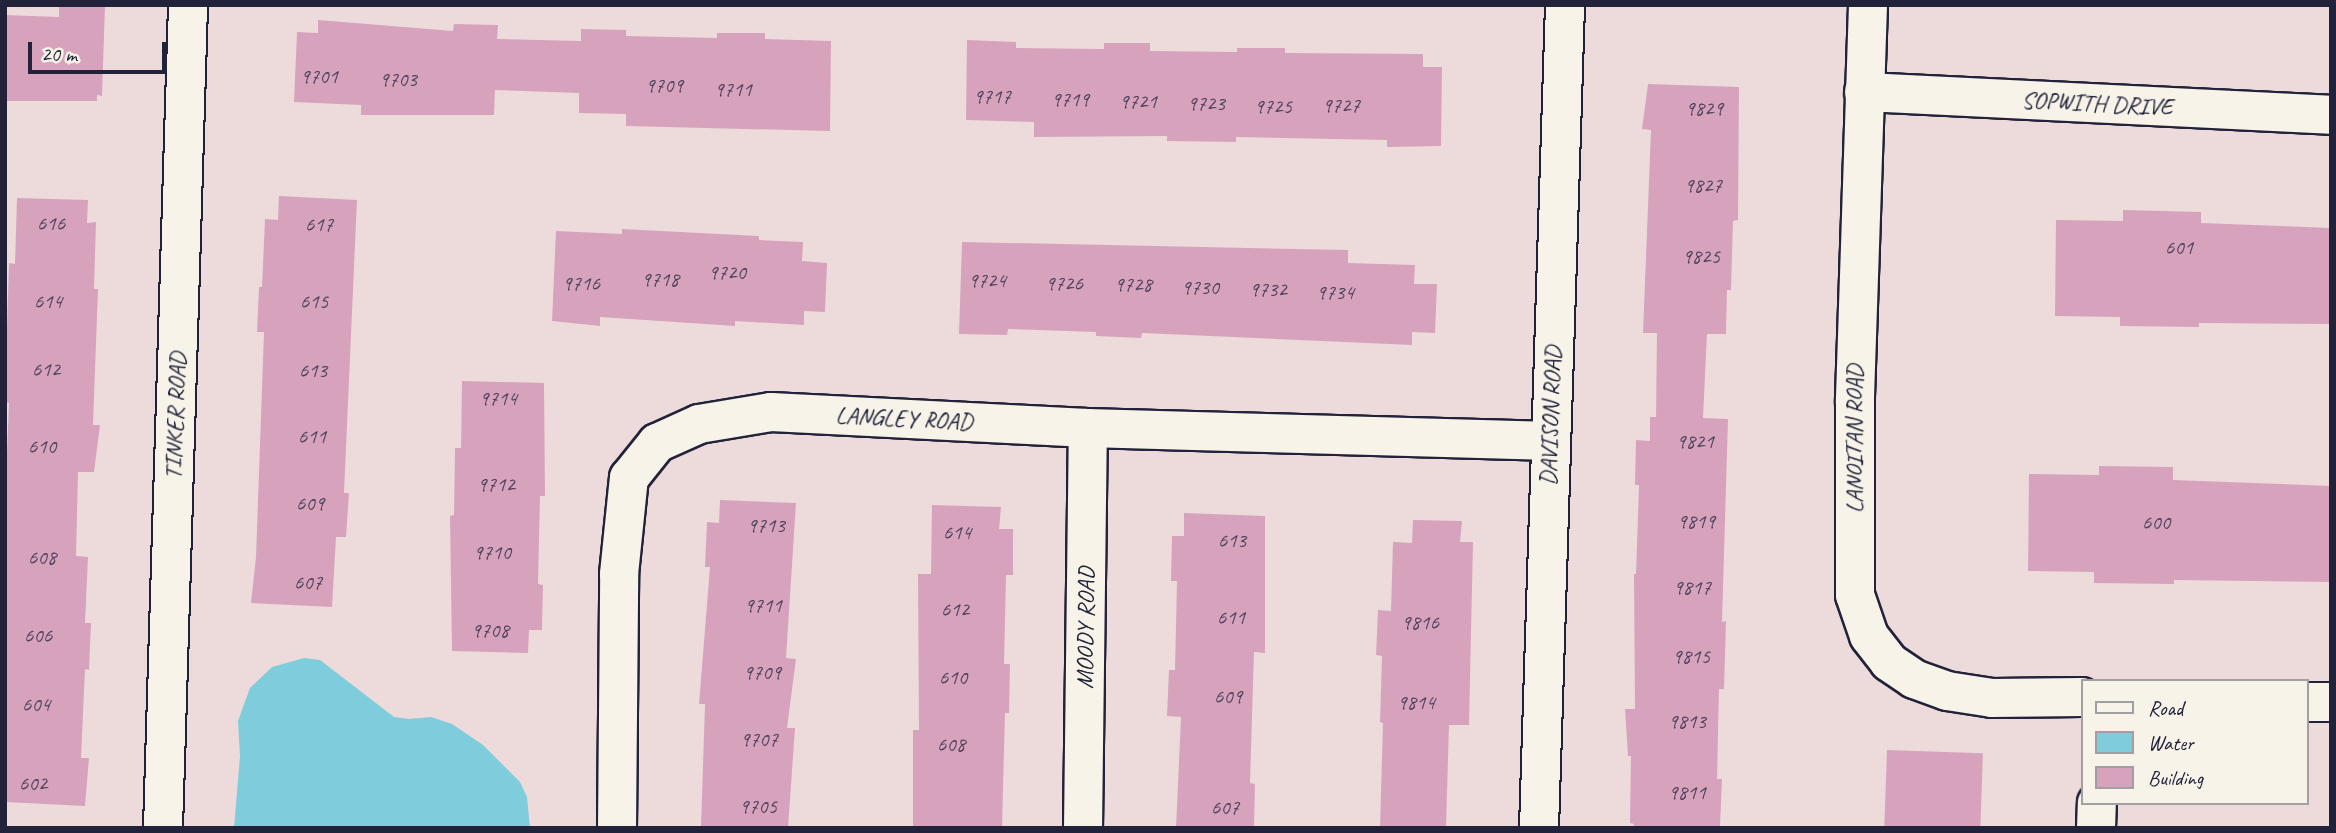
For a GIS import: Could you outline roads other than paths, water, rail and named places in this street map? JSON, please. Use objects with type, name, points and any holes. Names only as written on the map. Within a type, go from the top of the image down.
[{"type":"street","name":"TINKER ROAD","points":[[163,828],[188,5]]},
{"type":"street","name":"DAVISON ROAD","points":[[1539,828],[1565,5]]},
{"type":"street","name":"LANOITAN ROAD","points":[[1868,5],[1855,403],[1855,596],[1869,636],[1898,667],[1914,679],[1947,691],[1992,698],[2080,697]]},
{"type":"street","name":"SOPWITH DRIVE","points":[[1864,92],[2331,115]]},
{"type":"street","name":"LANGLEY ROAD","points":[[617,828],[619,574],[629,478],[657,443],[699,424],[771,412],[1088,428],[1551,441]]},
{"type":"street","name":"MOODY ROAD","points":[[1083,828],[1088,428]]},
{"type":"street","points":[[2308,702],[2331,702]]},
{"type":"street","points":[[2096,805],[2096,828]]},
{"type":"water","points":[[304,658],[320,660],[394,717],[431,717],[452,724],[483,745],[520,782],[527,797],[530,828],[234,828],[240,756],[238,721],[250,688],[272,667]]}]
